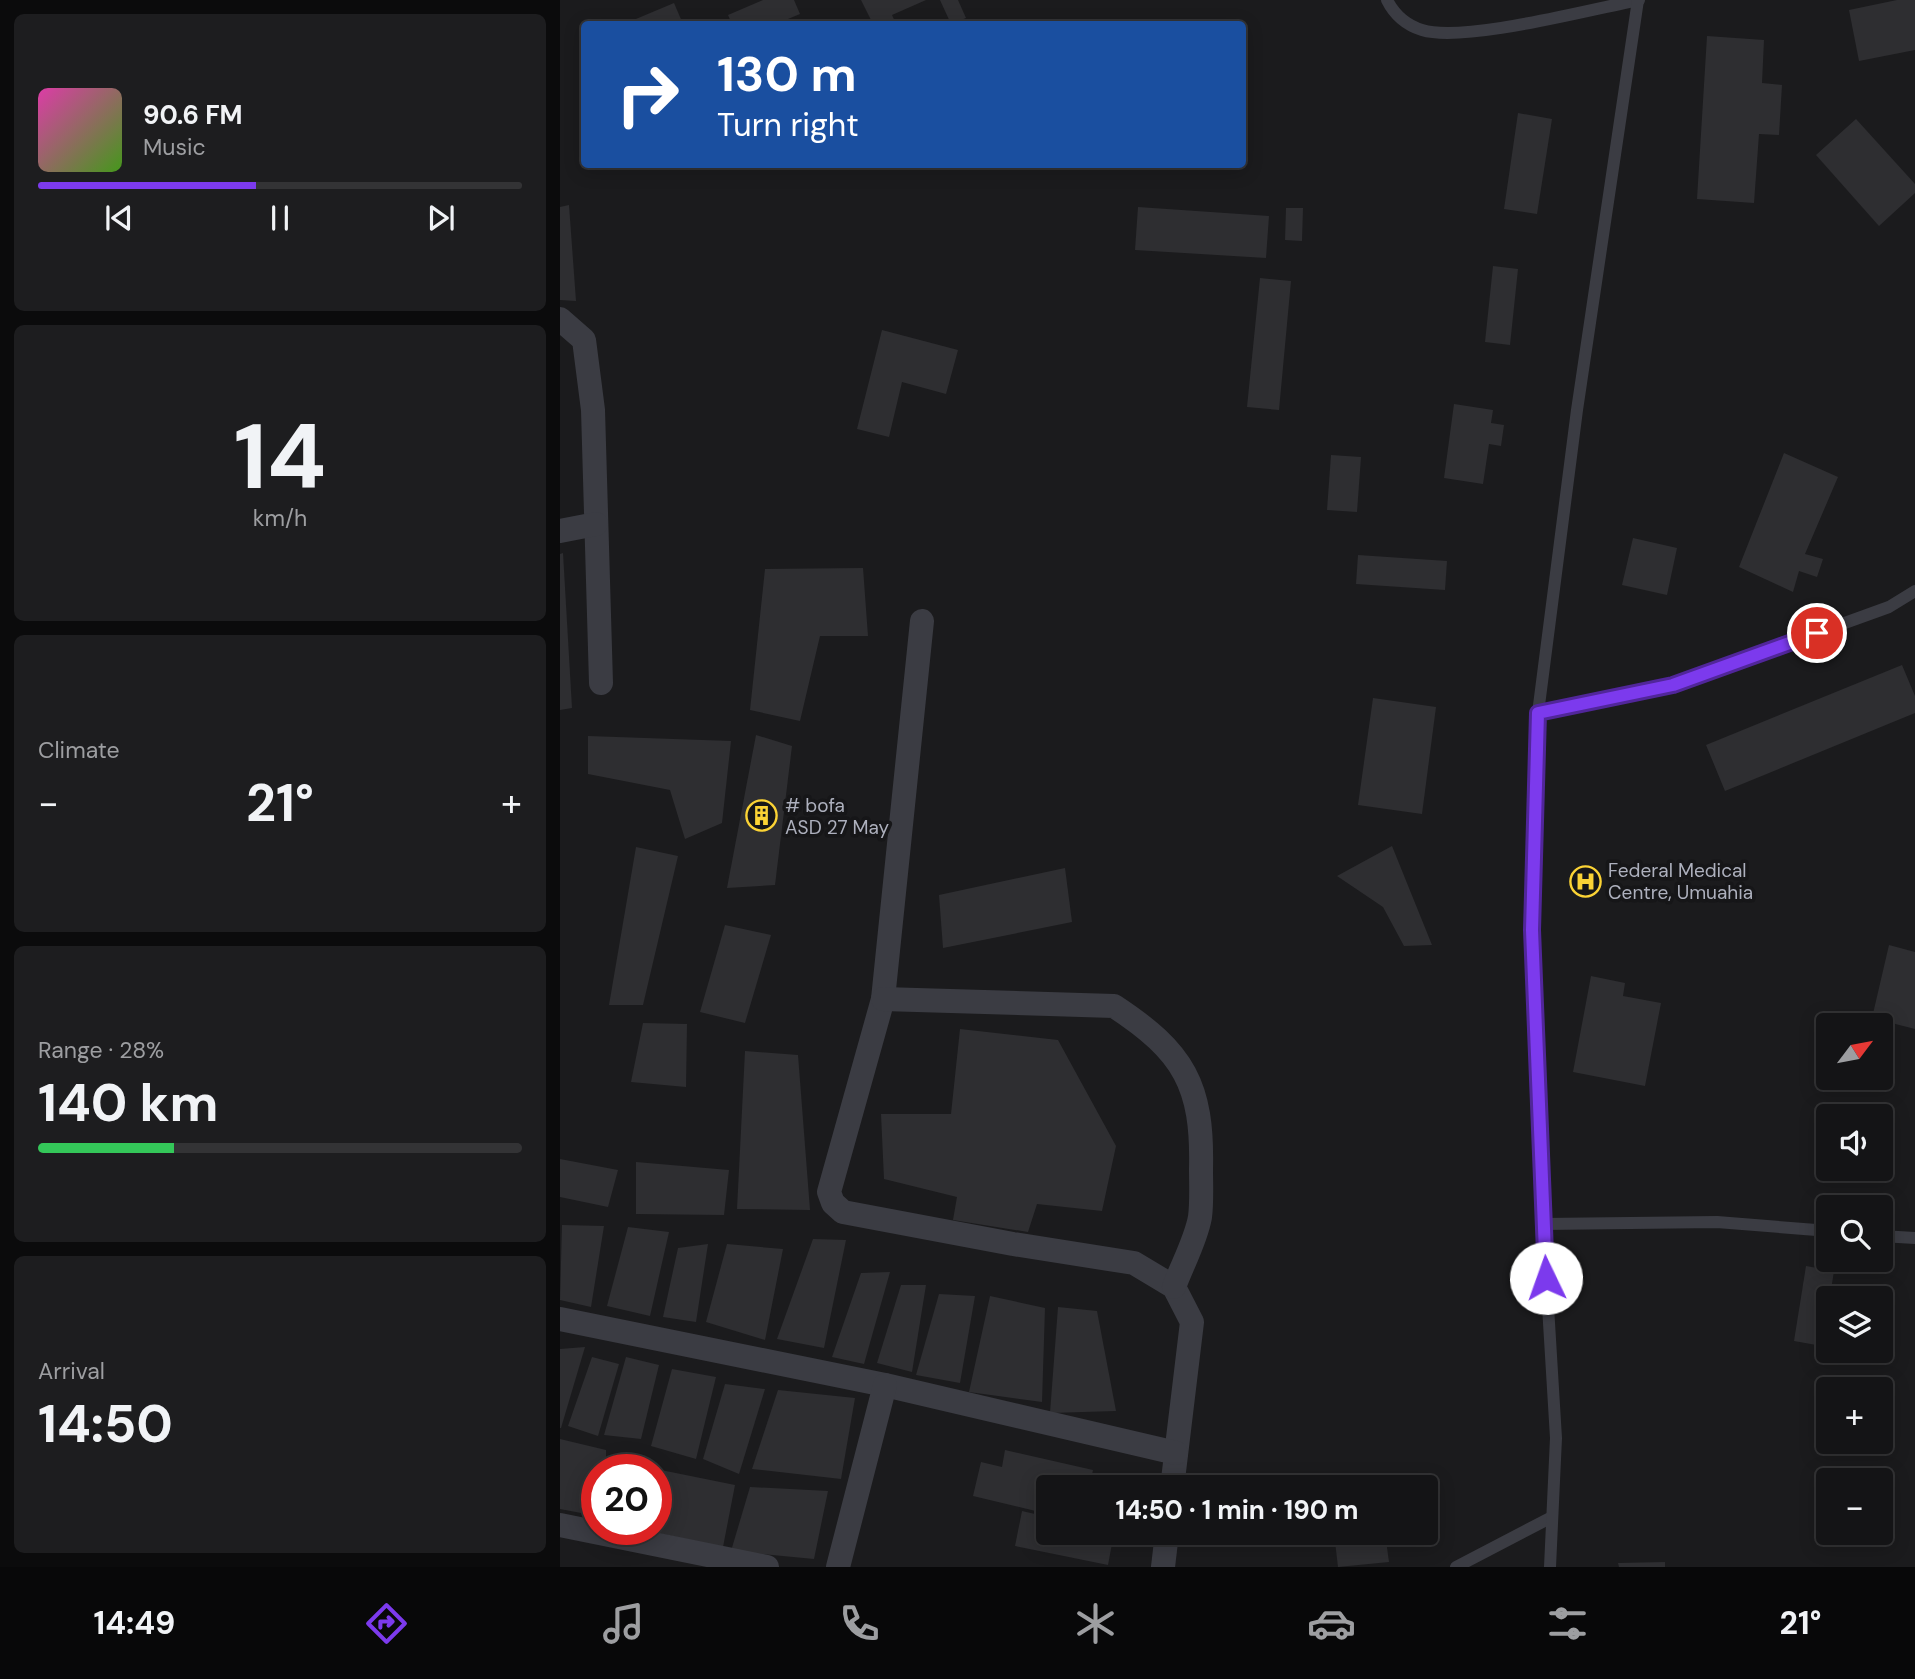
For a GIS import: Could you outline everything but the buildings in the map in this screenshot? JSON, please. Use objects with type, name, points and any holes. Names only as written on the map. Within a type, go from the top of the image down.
[{"type":"street","points":[[560,319],[584,340],[593,411],[601,683]]},
{"type":"street","points":[[560,531],[596,524]]},
{"type":"street","points":[[922,621],[883,999],[830,1192],[833,1203],[843,1212],[1013,1244],[1134,1263],[1174,1287],[1192,1322],[1173,1475]]},
{"type":"street","points":[[883,999],[1114,1006],[1146,1027],[1171,1050],[1188,1074],[1202,1127],[1200,1218],[1174,1287]]},
{"type":"street","points":[[560,1319],[885,1385],[1176,1453]]},
{"type":"street","points":[[838,1567],[885,1385]]},
{"type":"street","points":[[560,1525],[767,1567]]},
{"type":"street","points":[[1163,1567],[1166,1545]]},
{"type":"lane","points":[[1387,0],[1394,14],[1423,30],[1471,32],[1639,0],[1579,397],[1538,713],[1532,930],[1543,1224],[1556,1438],[1550,1567]]},
{"type":"lane","points":[[1538,713],[1673,685],[1889,607],[1915,591]]},
{"type":"lane","points":[[1543,1224],[1717,1222],[1816,1230]]},
{"type":"lane","points":[[1893,1237],[1915,1238]]},
{"type":"lane","points":[[1456,1567],[1552,1517]]},
{"type":"place","name":"# bofa ASD 27 May","points":[[762,816]]},
{"type":"place","name":"Federal Medical Centre, Umuahia","points":[[1585,881]]},
{"type":"route","points":[[1546,1278],[1532,930],[1538,713],[1673,685],[1817,633]]}]
